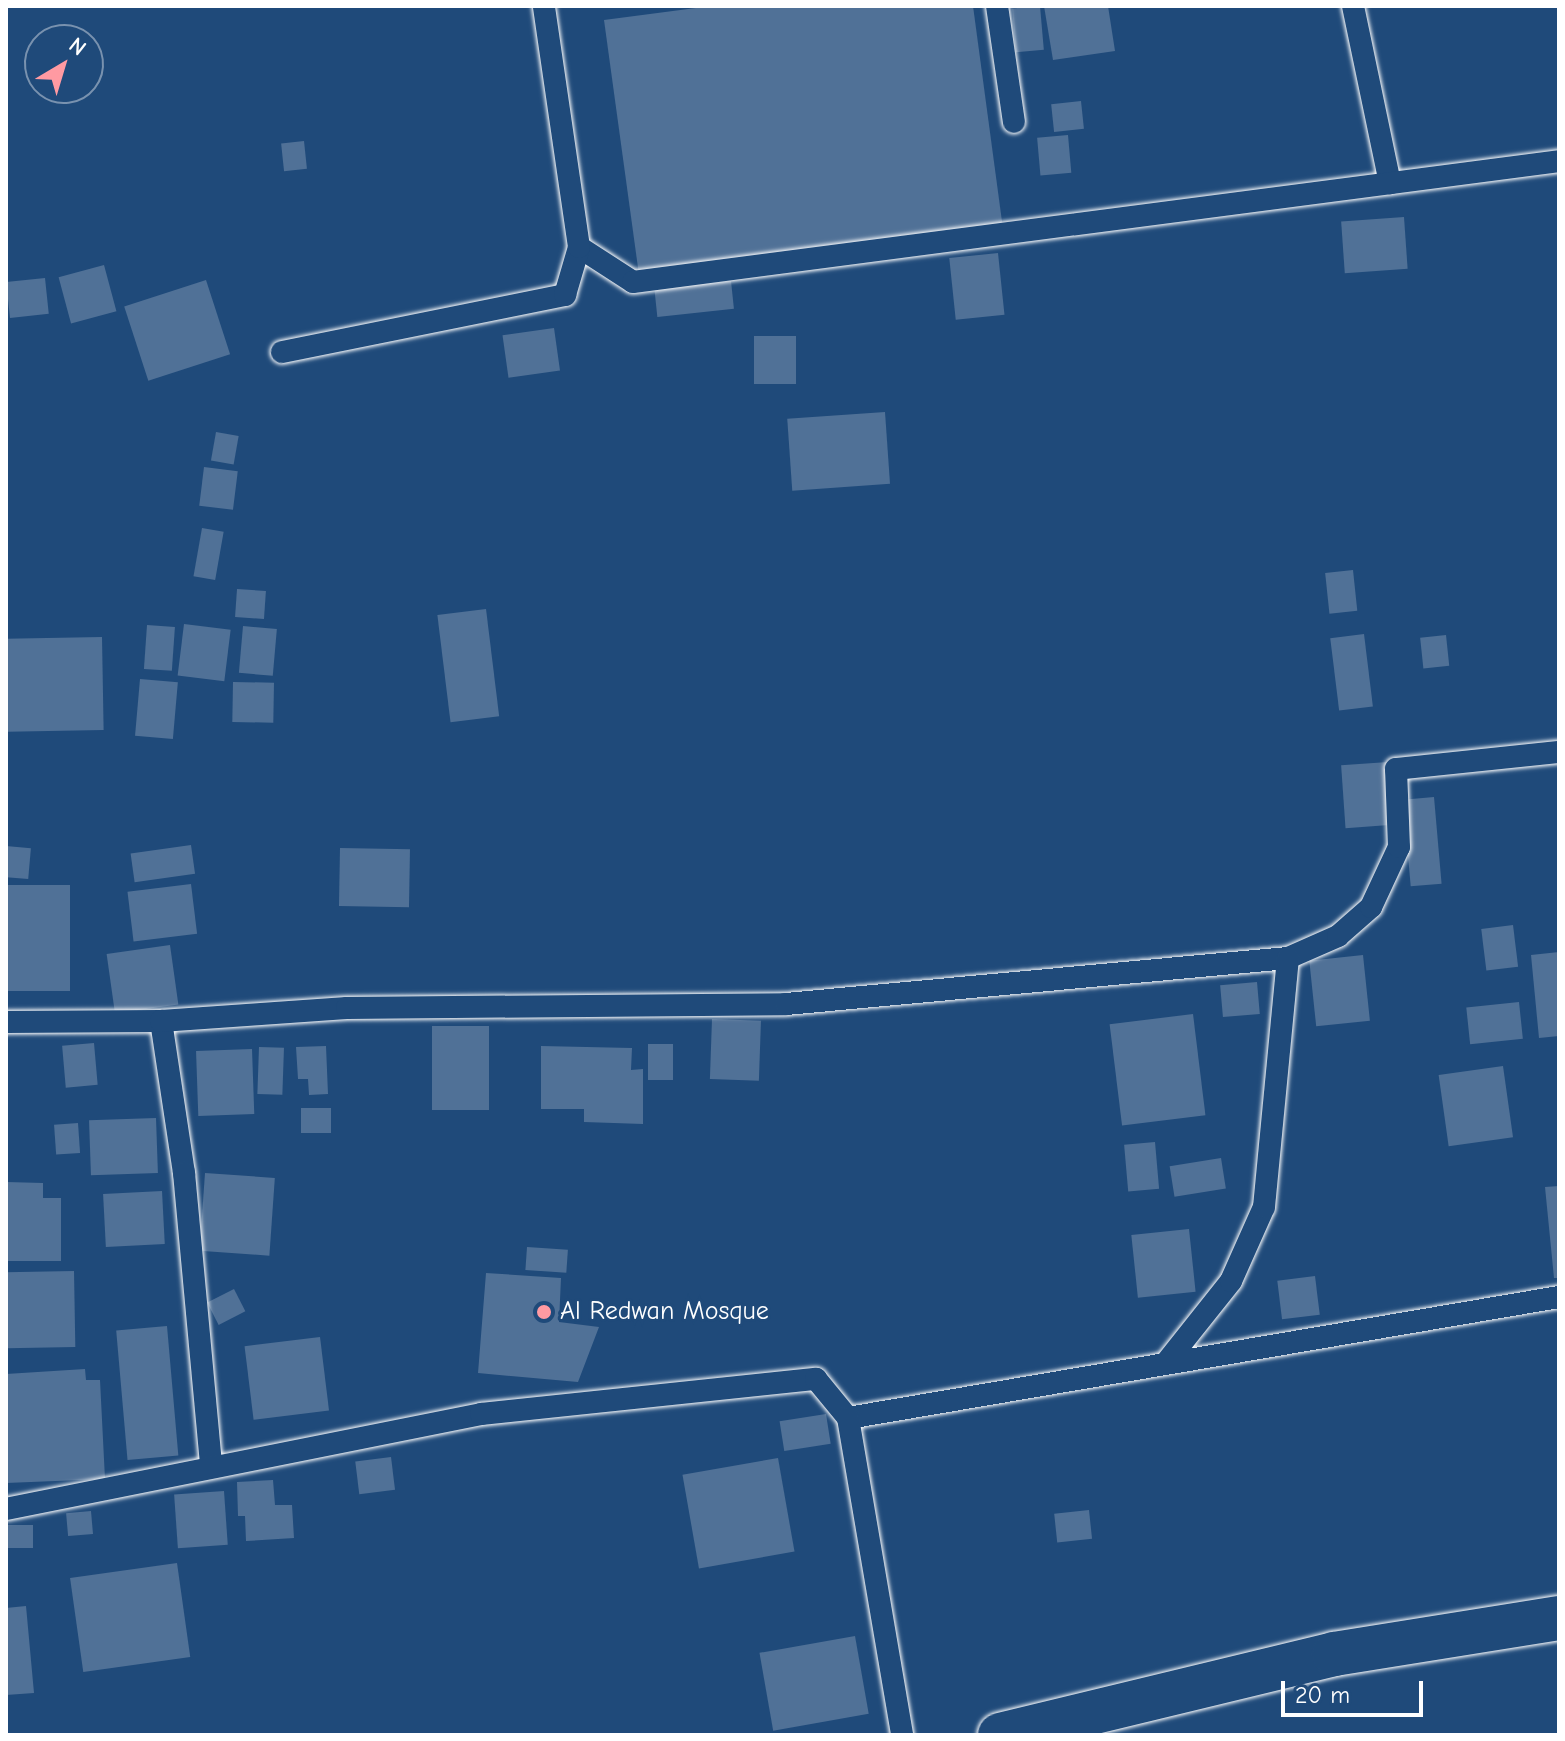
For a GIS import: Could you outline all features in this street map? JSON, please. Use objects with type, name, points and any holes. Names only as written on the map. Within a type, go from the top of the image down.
[{"type":"street","points":[[1000,1735],[1334,1654],[1559,1618]]},
{"type":"lane","points":[[282,352],[565,295],[579,247],[544,6]]},
{"type":"lane","points":[[997,6],[1014,122]]},
{"type":"lane","points":[[1353,6],[1390,183]]},
{"type":"lane","points":[[579,247],[633,282],[1559,161]]},
{"type":"lane","points":[[6,1022],[161,1021],[347,1008],[786,1004],[1288,958],[1338,936],[1371,907],[1399,847],[1396,769],[1559,752]]},
{"type":"lane","points":[[1165,1364],[1231,1281],[1264,1207],[1288,958]]},
{"type":"lane","points":[[161,1021],[184,1173],[211,1466]]},
{"type":"lane","points":[[848,1418],[1559,1297]]},
{"type":"lane","points":[[6,1509],[481,1414],[816,1379],[848,1418],[902,1735]]},
{"type":"building","points":[[711,6],[973,6],[1003,229],[639,275],[604,20]]},
{"type":"building","points":[[1040,6],[1044,50],[1016,52],[1012,8]]},
{"type":"building","points":[[1044,6],[1108,6],[1115,51],[1053,60]]},
{"type":"building","points":[[1081,101],[1084,129],[1054,132],[1051,104]]},
{"type":"building","points":[[1068,135],[1071,173],[1040,176],[1037,138]]},
{"type":"building","points":[[304,141],[307,169],[284,171],[281,143]]},
{"type":"building","points":[[1404,217],[1408,269],[1345,273],[1341,221]]},
{"type":"building","points":[[998,253],[1004,315],[956,320],[949,258]]},
{"type":"building","points":[[104,265],[116,311],[71,324],[59,277]]},
{"type":"building","points":[[45,278],[49,314],[10,318],[6,282]]},
{"type":"building","points":[[206,280],[230,354],[148,381],[124,307]]},
{"type":"building","points":[[731,281],[734,309],[657,317],[654,289]]},
{"type":"building","points":[[554,328],[560,371],[508,378],[503,335]]},
{"type":"building","points":[[754,336],[796,336],[796,384],[754,384]]},
{"type":"building","points":[[885,412],[890,484],[792,491],[787,419]]},
{"type":"building","points":[[216,432],[239,436],[234,465],[211,461]]},
{"type":"building","points":[[204,467],[238,471],[233,510],[199,506]]},
{"type":"building","points":[[202,528],[224,532],[215,580],[193,576]]},
{"type":"building","points":[[1353,570],[1357,611],[1329,614],[1325,573]]},
{"type":"building","points":[[237,589],[266,591],[264,619],[235,617]]},
{"type":"building","points":[[486,609],[499,716],[451,722],[437,615]]},
{"type":"building","points":[[184,624],[231,630],[224,681],[178,676]]},
{"type":"building","points":[[147,625],[175,627],[172,671],[144,669]]},
{"type":"building","points":[[243,626],[277,629],[273,676],[239,673]]},
{"type":"building","points":[[1364,634],[1373,706],[1339,711],[1330,638]]},
{"type":"building","points":[[1446,635],[1449,666],[1423,669],[1420,638]]},
{"type":"building","points":[[102,637],[104,730],[8,732],[6,639]]},
{"type":"building","points":[[140,679],[178,682],[173,739],[135,736]]},
{"type":"building","points":[[233,682],[274,683],[273,723],[232,722]]},
{"type":"building","points":[[1388,762],[1392,825],[1346,828],[1341,765]]},
{"type":"building","points":[[1434,797],[1442,884],[1411,886],[1403,800]]},
{"type":"building","points":[[191,845],[195,874],[135,882],[131,853]]},
{"type":"building","points":[[6,846],[31,848],[28,879],[6,877]]},
{"type":"building","points":[[340,848],[410,849],[409,907],[339,906]]},
{"type":"building","points":[[191,884],[197,934],[134,941],[127,892]]},
{"type":"building","points":[[6,885],[70,885],[70,991],[6,991]]},
{"type":"building","points":[[1513,925],[1518,967],[1486,971],[1481,929]]},
{"type":"building","points":[[170,945],[178,1004],[115,1013],[107,954]]},
{"type":"building","points":[[1559,952],[1559,1036],[1539,1038],[1531,955]]},
{"type":"building","points":[[1363,955],[1370,1021],[1316,1026],[1309,961]]},
{"type":"building","points":[[1257,982],[1260,1014],[1223,1017],[1220,985]]},
{"type":"building","points":[[1519,1002],[1523,1039],[1470,1044],[1466,1008]]},
{"type":"building","points":[[1193,1014],[1205,1115],[1122,1125],[1110,1024]]},
{"type":"building","points":[[712,1019],[761,1021],[759,1081],[710,1079]]},
{"type":"building","points":[[432,1026],[489,1026],[489,1110],[432,1110]]},
{"type":"building","points":[[94,1043],[98,1085],[66,1088],[62,1046]]},
{"type":"building","points":[[648,1044],[673,1044],[673,1080],[648,1080]]},
{"type":"building","points":[[326,1046],[328,1094],[309,1095],[308,1079],[298,1079],[296,1047]]},
{"type":"building","points":[[541,1046],[632,1048],[631,1070],[643,1069],[643,1124],[584,1122],[584,1109],[541,1109]]},
{"type":"building","points":[[259,1047],[284,1048],[282,1095],[257,1094]]},
{"type":"building","points":[[252,1049],[254,1114],[198,1116],[196,1051]]},
{"type":"building","points":[[1503,1066],[1513,1137],[1449,1146],[1439,1075]]},
{"type":"building","points":[[301,1108],[331,1108],[331,1133],[301,1133]]},
{"type":"building","points":[[156,1118],[158,1173],[91,1175],[89,1120]]},
{"type":"building","points":[[78,1123],[80,1153],[56,1155],[54,1125]]},
{"type":"building","points":[[1155,1142],[1159,1189],[1128,1192],[1124,1145]]},
{"type":"building","points":[[1221,1158],[1226,1189],[1174,1197],[1170,1166]]},
{"type":"building","points":[[205,1173],[275,1178],[269,1256],[200,1251]]},
{"type":"building","points":[[6,1182],[43,1183],[43,1198],[61,1198],[61,1261],[6,1261]]},
{"type":"building","points":[[1559,1186],[1559,1278],[1554,1278],[1545,1187]]},
{"type":"building","points":[[162,1191],[165,1244],[106,1247],[103,1194]]},
{"type":"building","points":[[1189,1229],[1196,1292],[1138,1298],[1131,1235]]},
{"type":"building","points":[[527,1247],[568,1250],[566,1273],[525,1270]]},
{"type":"building","points":[[74,1271],[75,1347],[7,1348],[6,1272]]},
{"type":"building","points":[[486,1273],[561,1278],[559,1322],[599,1327],[578,1382],[478,1373]]},
{"type":"building","points":[[1315,1276],[1320,1315],[1282,1319],[1277,1281]]},
{"type":"building","points":[[234,1289],[245,1311],[219,1325],[207,1303]]},
{"type":"building","points":[[167,1326],[178,1456],[128,1460],[116,1330]]},
{"type":"building","points":[[320,1337],[329,1410],[254,1420],[245,1346]]},
{"type":"building","points":[[85,1369],[86,1380],[100,1380],[105,1479],[6,1483],[6,1374]]},
{"type":"building","points":[[826,1414],[831,1444],[784,1451],[780,1421]]},
{"type":"building","points":[[391,1457],[395,1490],[359,1494],[355,1461]]},
{"type":"building","points":[[778,1458],[794,1552],[699,1568],[682,1475]]},
{"type":"building","points":[[273,1480],[275,1505],[292,1505],[294,1538],[246,1541],[245,1516],[238,1516],[237,1482]]},
{"type":"building","points":[[224,1491],[228,1545],[178,1548],[174,1494]]},
{"type":"building","points":[[1089,1510],[1092,1539],[1057,1542],[1054,1514]]},
{"type":"building","points":[[91,1511],[93,1534],[68,1536],[66,1513]]},
{"type":"building","points":[[6,1525],[33,1525],[33,1548],[6,1548]]},
{"type":"building","points":[[177,1563],[190,1657],[83,1672],[70,1578]]},
{"type":"building","points":[[26,1606],[34,1693],[6,1695],[6,1608]]},
{"type":"building","points":[[855,1636],[869,1714],[773,1731],[759,1653]]},
{"type":"place","name":"Al Redwan Mosque","points":[[544,1312]]}]
